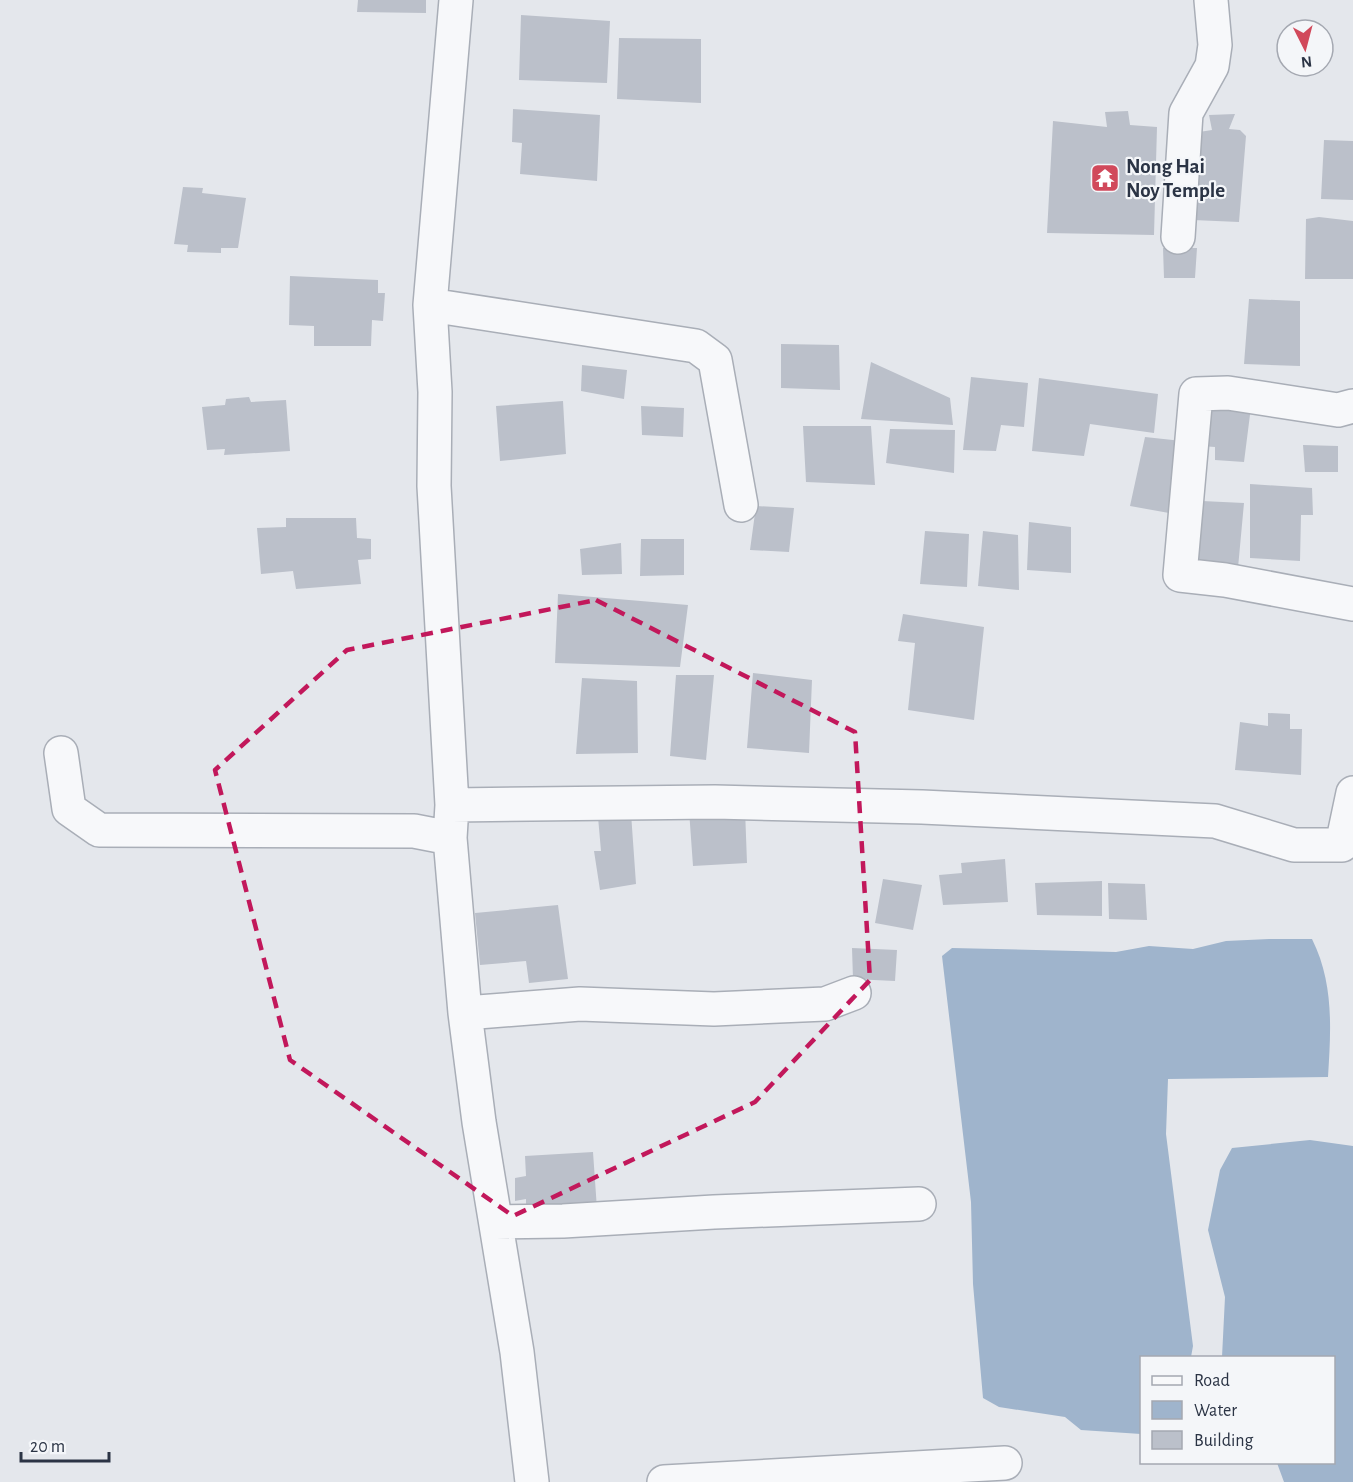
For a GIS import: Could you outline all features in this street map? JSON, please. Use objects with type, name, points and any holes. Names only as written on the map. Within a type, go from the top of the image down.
[{"type":"street","points":[[456,0],[430,305],[435,392],[434,486],[452,805],[450,838],[465,1013],[517,1352],[532,1482]]},
{"type":"street","points":[[1178,237],[1186,113],[1212,66],[1215,45],[1211,0]]},
{"type":"street","points":[[430,305],[696,346],[715,360],[741,505]]},
{"type":"street","points":[[1353,406],[1338,410],[1228,393],[1196,394],[1180,575],[1353,604]]},
{"type":"street","points":[[61,753],[69,809],[99,830],[414,831],[450,838]]},
{"type":"street","points":[[452,805],[715,802],[934,807],[1215,821],[1294,845],[1342,845],[1353,793]]},
{"type":"street","points":[[465,1013],[580,1004],[714,1009],[814,1005],[825,1004],[854,993]]},
{"type":"street","points":[[496,1222],[563,1221],[919,1204]]},
{"type":"street","points":[[664,1482],[1005,1463]]},
{"type":"highlighted area","points":[[596,600],[855,732],[870,980],[755,1102],[513,1216],[290,1060],[215,770],[347,650]]},
{"type":"water","points":[[1312,939],[1328,989],[1330,1041],[1328,1077],[1168,1079],[1166,1134],[1193,1346],[1191,1356],[1140,1356],[1140,1434],[1081,1430],[1065,1417],[999,1407],[983,1398],[973,1284],[971,1202],[942,956],[952,948],[1116,952],[1149,946],[1193,949],[1226,941]]},
{"type":"water","points":[[1310,1140],[1353,1146],[1353,1482],[1284,1482],[1277,1464],[1335,1464],[1335,1356],[1222,1356],[1225,1297],[1208,1230],[1220,1170],[1232,1148]]},
{"type":"building","points":[[358,0],[426,0],[426,13],[357,12]]},
{"type":"building","points":[[521,15],[610,21],[607,83],[519,80]]},
{"type":"building","points":[[619,38],[701,39],[701,103],[617,99]]},
{"type":"building","points":[[513,109],[600,115],[597,181],[520,174],[522,143],[512,142]]},
{"type":"building","points":[[1128,111],[1130,125],[1157,127],[1154,235],[1047,233],[1053,121],[1107,127],[1105,112]]},
{"type":"building","points":[[1235,114],[1229,129],[1240,130],[1246,136],[1239,222],[1193,220],[1199,132],[1212,130],[1209,115]]},
{"type":"building","points":[[1324,140],[1353,141],[1353,200],[1321,199]]},
{"type":"building","points":[[183,187],[203,188],[202,193],[246,198],[238,248],[221,248],[221,253],[187,252],[188,245],[174,244]]},
{"type":"building","points":[[1319,217],[1353,221],[1353,279],[1305,279],[1306,219]]},
{"type":"building","points":[[1163,248],[1197,248],[1195,278],[1164,278]]},
{"type":"building","points":[[290,276],[378,280],[378,293],[385,293],[383,321],[372,320],[371,346],[314,346],[314,326],[289,325]]},
{"type":"building","points":[[1249,299],[1300,301],[1300,366],[1244,364]]},
{"type":"building","points":[[781,344],[839,345],[840,390],[781,388]]},
{"type":"building","points":[[871,362],[950,398],[953,425],[861,419]]},
{"type":"building","points":[[582,365],[627,370],[624,399],[581,391]]},
{"type":"building","points":[[971,377],[1028,383],[1024,427],[1001,425],[996,451],[963,450]]},
{"type":"building","points":[[1039,378],[1158,394],[1154,433],[1090,424],[1084,456],[1032,451]]},
{"type":"building","points":[[249,397],[251,402],[286,400],[290,451],[224,455],[225,449],[207,450],[202,407],[225,405],[226,399]]},
{"type":"building","points":[[1204,397],[1252,399],[1244,462],[1215,460],[1215,447],[1201,446]]},
{"type":"building","points":[[563,401],[566,454],[500,461],[496,406]]},
{"type":"building","points":[[641,406],[684,408],[683,437],[642,435]]},
{"type":"building","points":[[803,426],[871,426],[875,485],[806,482]]},
{"type":"building","points":[[890,429],[955,430],[954,473],[886,463]]},
{"type":"building","points":[[1145,437],[1182,441],[1169,513],[1130,506]]},
{"type":"building","points":[[1303,445],[1338,446],[1338,472],[1305,472]]},
{"type":"building","points":[[1250,484],[1312,488],[1313,515],[1301,515],[1300,561],[1250,558]]},
{"type":"building","points":[[1202,501],[1244,503],[1238,568],[1197,566]]},
{"type":"building","points":[[756,506],[794,508],[789,552],[750,550]]},
{"type":"building","points":[[286,518],[356,518],[357,538],[371,539],[371,559],[358,560],[361,584],[296,589],[293,571],[261,574],[257,528],[286,527]]},
{"type":"building","points":[[1029,522],[1071,527],[1071,573],[1027,570]]},
{"type":"building","points":[[925,531],[969,534],[967,587],[920,584]]},
{"type":"building","points":[[983,531],[1018,535],[1019,590],[978,586]]},
{"type":"building","points":[[641,539],[684,539],[684,575],[640,576]]},
{"type":"building","points":[[621,543],[622,574],[582,575],[580,549]]},
{"type":"building","points":[[558,594],[688,605],[680,667],[555,663]]},
{"type":"building","points":[[903,614],[984,627],[974,720],[908,710],[915,643],[898,641]]},
{"type":"building","points":[[753,673],[812,680],[809,753],[747,748]]},
{"type":"building","points":[[676,675],[714,675],[706,760],[670,756]]},
{"type":"building","points":[[582,678],[637,681],[638,753],[576,754]]},
{"type":"building","points":[[1268,713],[1290,714],[1290,729],[1302,729],[1301,775],[1235,770],[1240,722],[1268,726]]},
{"type":"building","points":[[745,809],[747,863],[693,866],[689,810]]},
{"type":"building","points":[[631,813],[636,884],[600,890],[594,851],[601,851],[598,817]]},
{"type":"building","points":[[1005,859],[1008,902],[943,905],[939,875],[962,873],[961,863]]},
{"type":"building","points":[[883,879],[922,885],[913,930],[875,923]]},
{"type":"building","points":[[1102,881],[1102,916],[1037,915],[1035,883]]},
{"type":"building","points":[[1108,883],[1145,884],[1147,920],[1109,919]]},
{"type":"building","points":[[558,905],[568,979],[529,983],[526,961],[480,965],[475,913]]},
{"type":"building","points":[[852,948],[897,950],[895,981],[853,979]]},
{"type":"building","points":[[593,1152],[597,1209],[526,1210],[526,1199],[515,1201],[515,1178],[526,1176],[525,1156]]},
{"type":"place","name":"Nong Hai Noy Temple","points":[[1105,178]]}]
